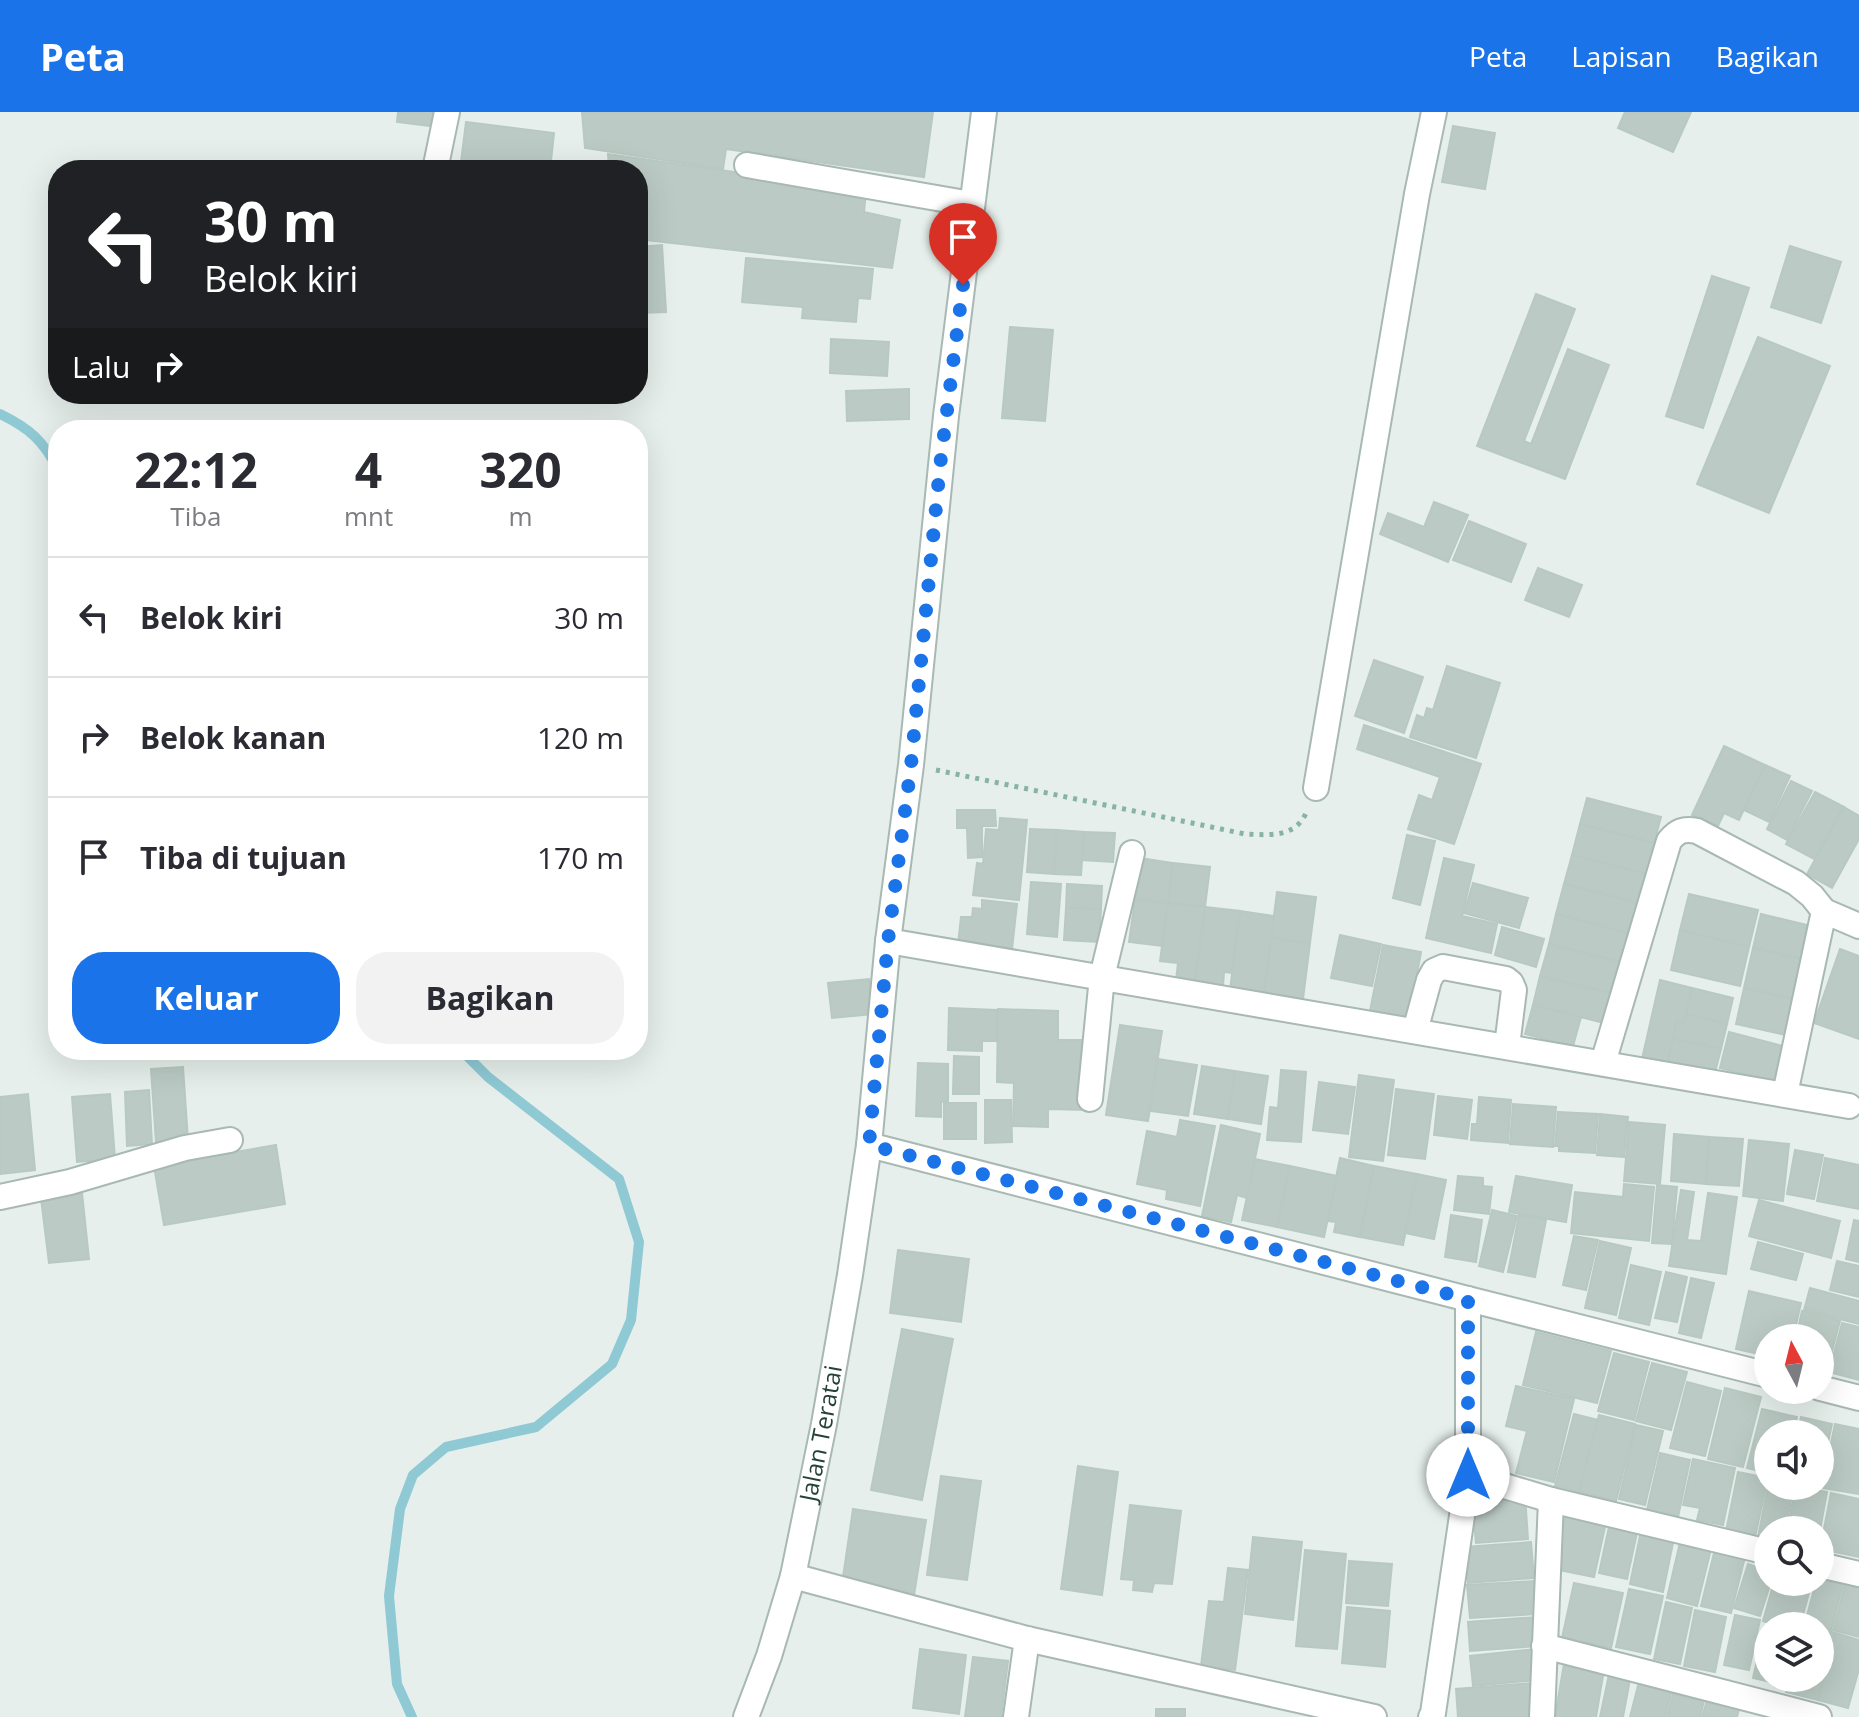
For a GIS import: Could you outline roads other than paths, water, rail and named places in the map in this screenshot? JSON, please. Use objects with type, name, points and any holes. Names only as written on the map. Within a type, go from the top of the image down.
[{"type":"street","points":[[437,160],[447,112]]},
{"type":"street","name":"Jalan Teratai","points":[[746,1717],[769,1656],[793,1576],[850,1275],[869,1145],[888,941],[911,765],[937,501],[984,112]]},
{"type":"street","points":[[1316,788],[1414,210],[1434,112]]},
{"type":"street","points":[[747,165],[971,204]]},
{"type":"street","points":[[1603,1063],[1669,841],[1680,830],[1697,831],[1796,883],[1824,911],[1859,926]]},
{"type":"street","points":[[1090,1099],[1102,977],[1132,853]]},
{"type":"street","points":[[1785,1094],[1824,911]]},
{"type":"street","points":[[888,941],[1849,1106]]},
{"type":"street","points":[[1415,1031],[1429,980],[1434,971],[1443,967],[1506,979],[1511,983],[1514,990],[1507,1046]]},
{"type":"street","points":[[0,1197],[70,1182],[185,1148],[230,1140]]},
{"type":"street","points":[[869,1145],[1754,1371]]},
{"type":"street","points":[[1431,1717],[1468,1475],[1468,1299]]},
{"type":"street","points":[[1834,1392],[1859,1398]]},
{"type":"street","points":[[1468,1475],[1551,1500],[1754,1549]]},
{"type":"street","points":[[1542,1717],[1551,1500]]},
{"type":"street","points":[[1834,1568],[1859,1574]]},
{"type":"street","points":[[793,1576],[1027,1639],[1374,1717]]},
{"type":"street","points":[[1016,1717],[1027,1639]]},
{"type":"street","points":[[1544,1646],[1819,1717]]},
{"type":"waterway","points":[[0,414],[35,436],[48,453]]},
{"type":"waterway","points":[[412,1717],[397,1684],[389,1596],[400,1509],[413,1475],[446,1447],[536,1427],[612,1364],[631,1320],[639,1242],[619,1179],[488,1077],[471,1060]]}]
